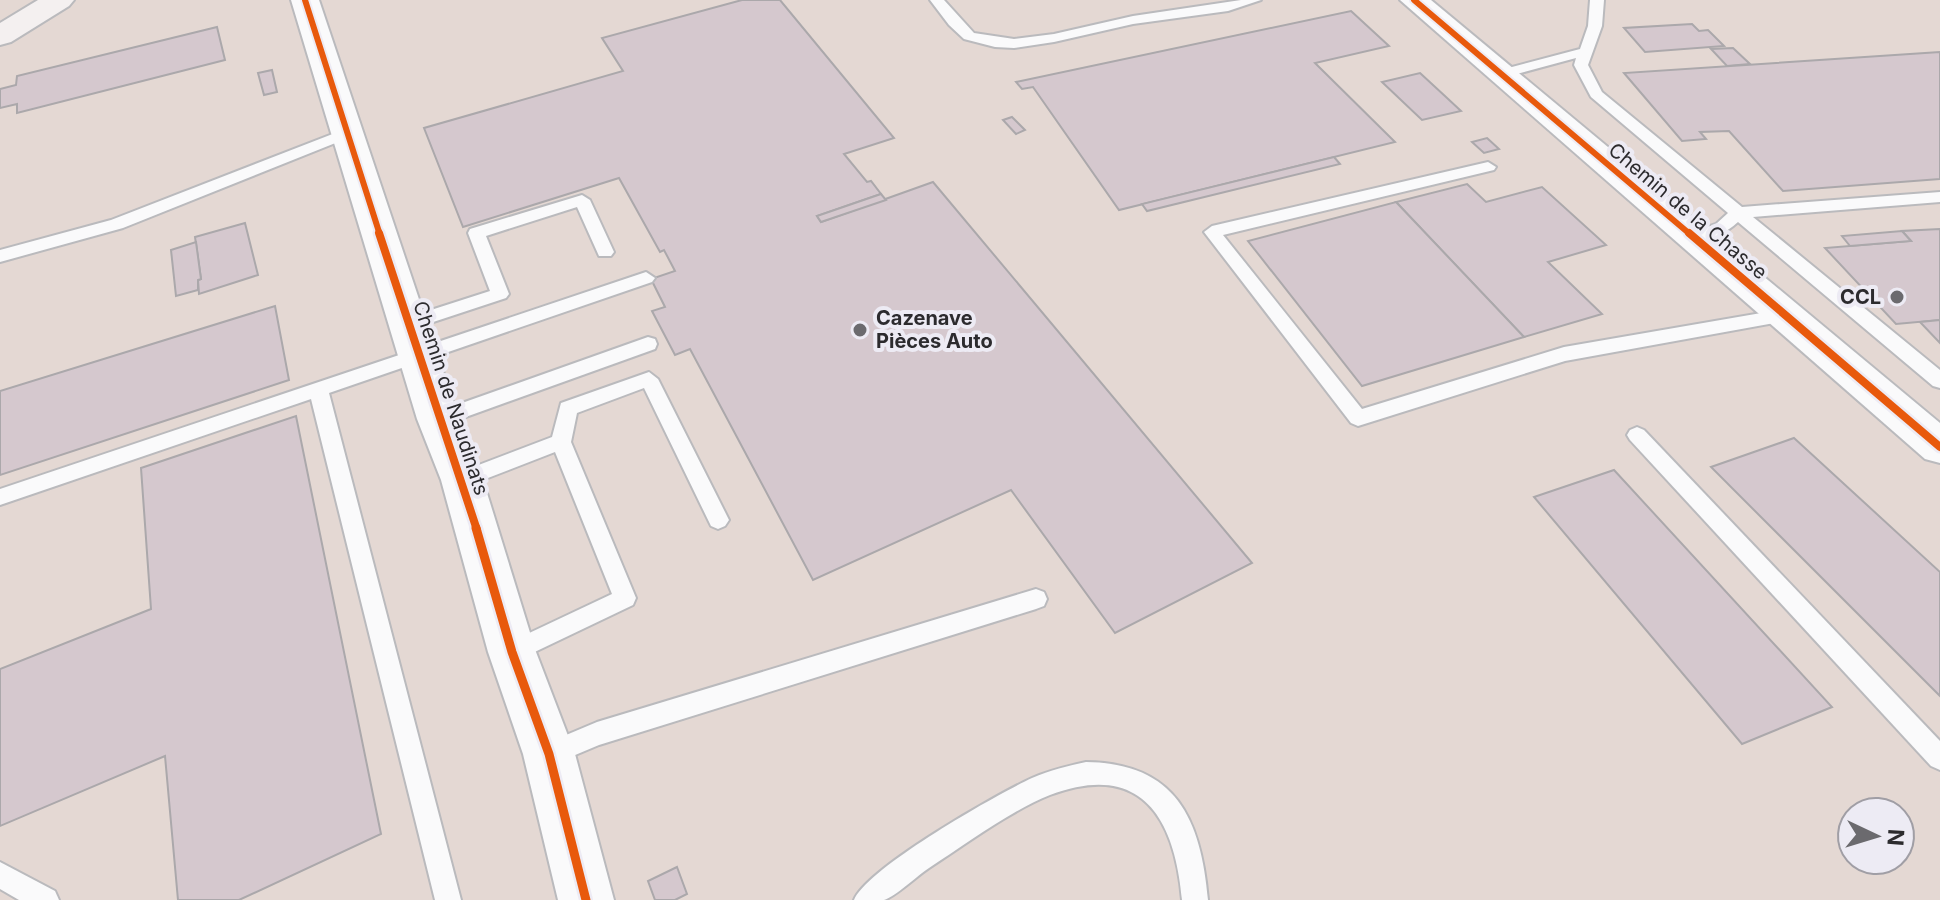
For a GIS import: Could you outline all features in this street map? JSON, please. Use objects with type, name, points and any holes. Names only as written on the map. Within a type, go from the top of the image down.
[{"type":"street","points":[[3,33],[59,0]]},
{"type":"street","name":"Chemin de Naudinats","points":[[305,0],[438,419],[462,480],[512,652],[549,754],[586,900]]},
{"type":"street","name":"Chemin de la Chasse","points":[[1414,0],[1940,447]]},
{"type":"lane","points":[[937,0],[966,35],[977,40],[1016,42],[1069,36],[1129,20],[1254,0]]},
{"type":"lane","points":[[1597,0],[1595,26],[1583,52],[1581,65],[1596,94],[1940,381]]},
{"type":"lane","points":[[1502,74],[1583,52]]},
{"type":"lane","points":[[0,256],[117,224],[348,133]]},
{"type":"lane","points":[[1488,167],[1212,232],[1358,418],[1564,354],[1785,315]]},
{"type":"lane","points":[[1694,238],[1722,228],[1738,213],[1940,197]]},
{"type":"lane","points":[[0,497],[318,389],[500,294],[476,233],[582,200],[605,252]]},
{"type":"lane","points":[[413,338],[646,278]]},
{"type":"lane","points":[[438,419],[648,344]]},
{"type":"lane","points":[[512,652],[625,598],[561,442],[568,408],[649,379],[718,520]]},
{"type":"lane","points":[[318,389],[448,900]]},
{"type":"lane","points":[[1637,435],[1940,758]]},
{"type":"lane","points":[[462,480],[561,442]]},
{"type":"lane","points":[[549,754],[597,734],[1036,599]]},
{"type":"lane","points":[[867,900],[934,851],[1010,804],[1050,783],[1098,774],[1140,780],[1157,791],[1170,806],[1190,853],[1195,900]]},
{"type":"lane","points":[[0,875],[46,900]]},
{"type":"shaded area","points":[[0,0],[1940,0],[1940,900],[0,900]]},
{"type":"building","name":"Cazenave Pièces Auto","points":[[742,0],[780,0],[894,138],[844,154],[881,194],[817,216],[821,222],[933,182],[1252,563],[1115,633],[1011,490],[813,580],[690,349],[675,355],[652,311],[665,307],[651,279],[675,271],[664,250],[660,252],[619,178],[463,227],[424,128],[623,71],[602,38]]},
{"type":"building","points":[[1351,11],[1389,46],[1315,63],[1395,142],[1119,210],[1033,87],[1022,89],[1016,82]]},
{"type":"building","points":[[1692,24],[1699,31],[1708,30],[1724,46],[1645,52],[1624,28]]},
{"type":"building","points":[[217,27],[225,60],[17,113],[17,104],[0,108],[0,89],[16,85],[17,76]]},
{"type":"building","points":[[1733,48],[1750,64],[1727,66],[1711,49]]},
{"type":"building","points":[[1940,52],[1940,179],[1783,191],[1729,131],[1700,132],[1706,139],[1682,141],[1624,73]]},
{"type":"building","points":[[272,70],[277,92],[264,95],[258,73]]},
{"type":"building","points":[[1420,73],[1461,111],[1422,120],[1382,82]]},
{"type":"building","points":[[1012,117],[1025,130],[1016,134],[1003,120]]},
{"type":"building","points":[[1487,138],[1499,149],[1484,153],[1472,142]]},
{"type":"building","points":[[1334,157],[1340,164],[1147,211],[1142,204]]},
{"type":"building","points":[[1467,184],[1486,202],[1542,187],[1606,245],[1548,262],[1602,314],[1524,337],[1396,202]]},
{"type":"building","points":[[881,194],[886,200],[821,222],[817,216]]},
{"type":"building","points":[[1396,202],[1524,337],[1362,386],[1248,241]]},
{"type":"building","points":[[245,223],[258,275],[199,294],[198,280],[201,279],[195,237]]},
{"type":"building","points":[[1940,229],[1940,320],[1896,324],[1825,248],[1911,241],[1902,231]]},
{"type":"building","points":[[1902,231],[1911,241],[1850,246],[1842,236]]},
{"type":"building","points":[[196,242],[201,279],[198,280],[198,290],[176,296],[171,250]]},
{"type":"building","points":[[275,306],[289,380],[0,475],[0,391]]},
{"type":"building","points":[[1940,320],[1940,343],[1920,322]]},
{"type":"building","points":[[296,416],[381,834],[239,900],[178,900],[165,756],[0,826],[0,669],[151,609],[141,468]]},
{"type":"building","points":[[1794,438],[1940,572],[1940,696],[1711,467]]},
{"type":"building","points":[[1614,470],[1832,707],[1742,744],[1534,497]]},
{"type":"building","points":[[677,867],[687,894],[675,900],[655,900],[648,881]]},
{"type":"cycle path","points":[[305,0],[438,419],[462,480],[512,652],[549,754],[586,900]]},
{"type":"cycle path","points":[[1414,0],[1940,447]]},
{"type":"place","name":"CCL","points":[[1897,297]]},
{"type":"place","name":"Cazenave Pièces Auto","points":[[860,330]]}]
